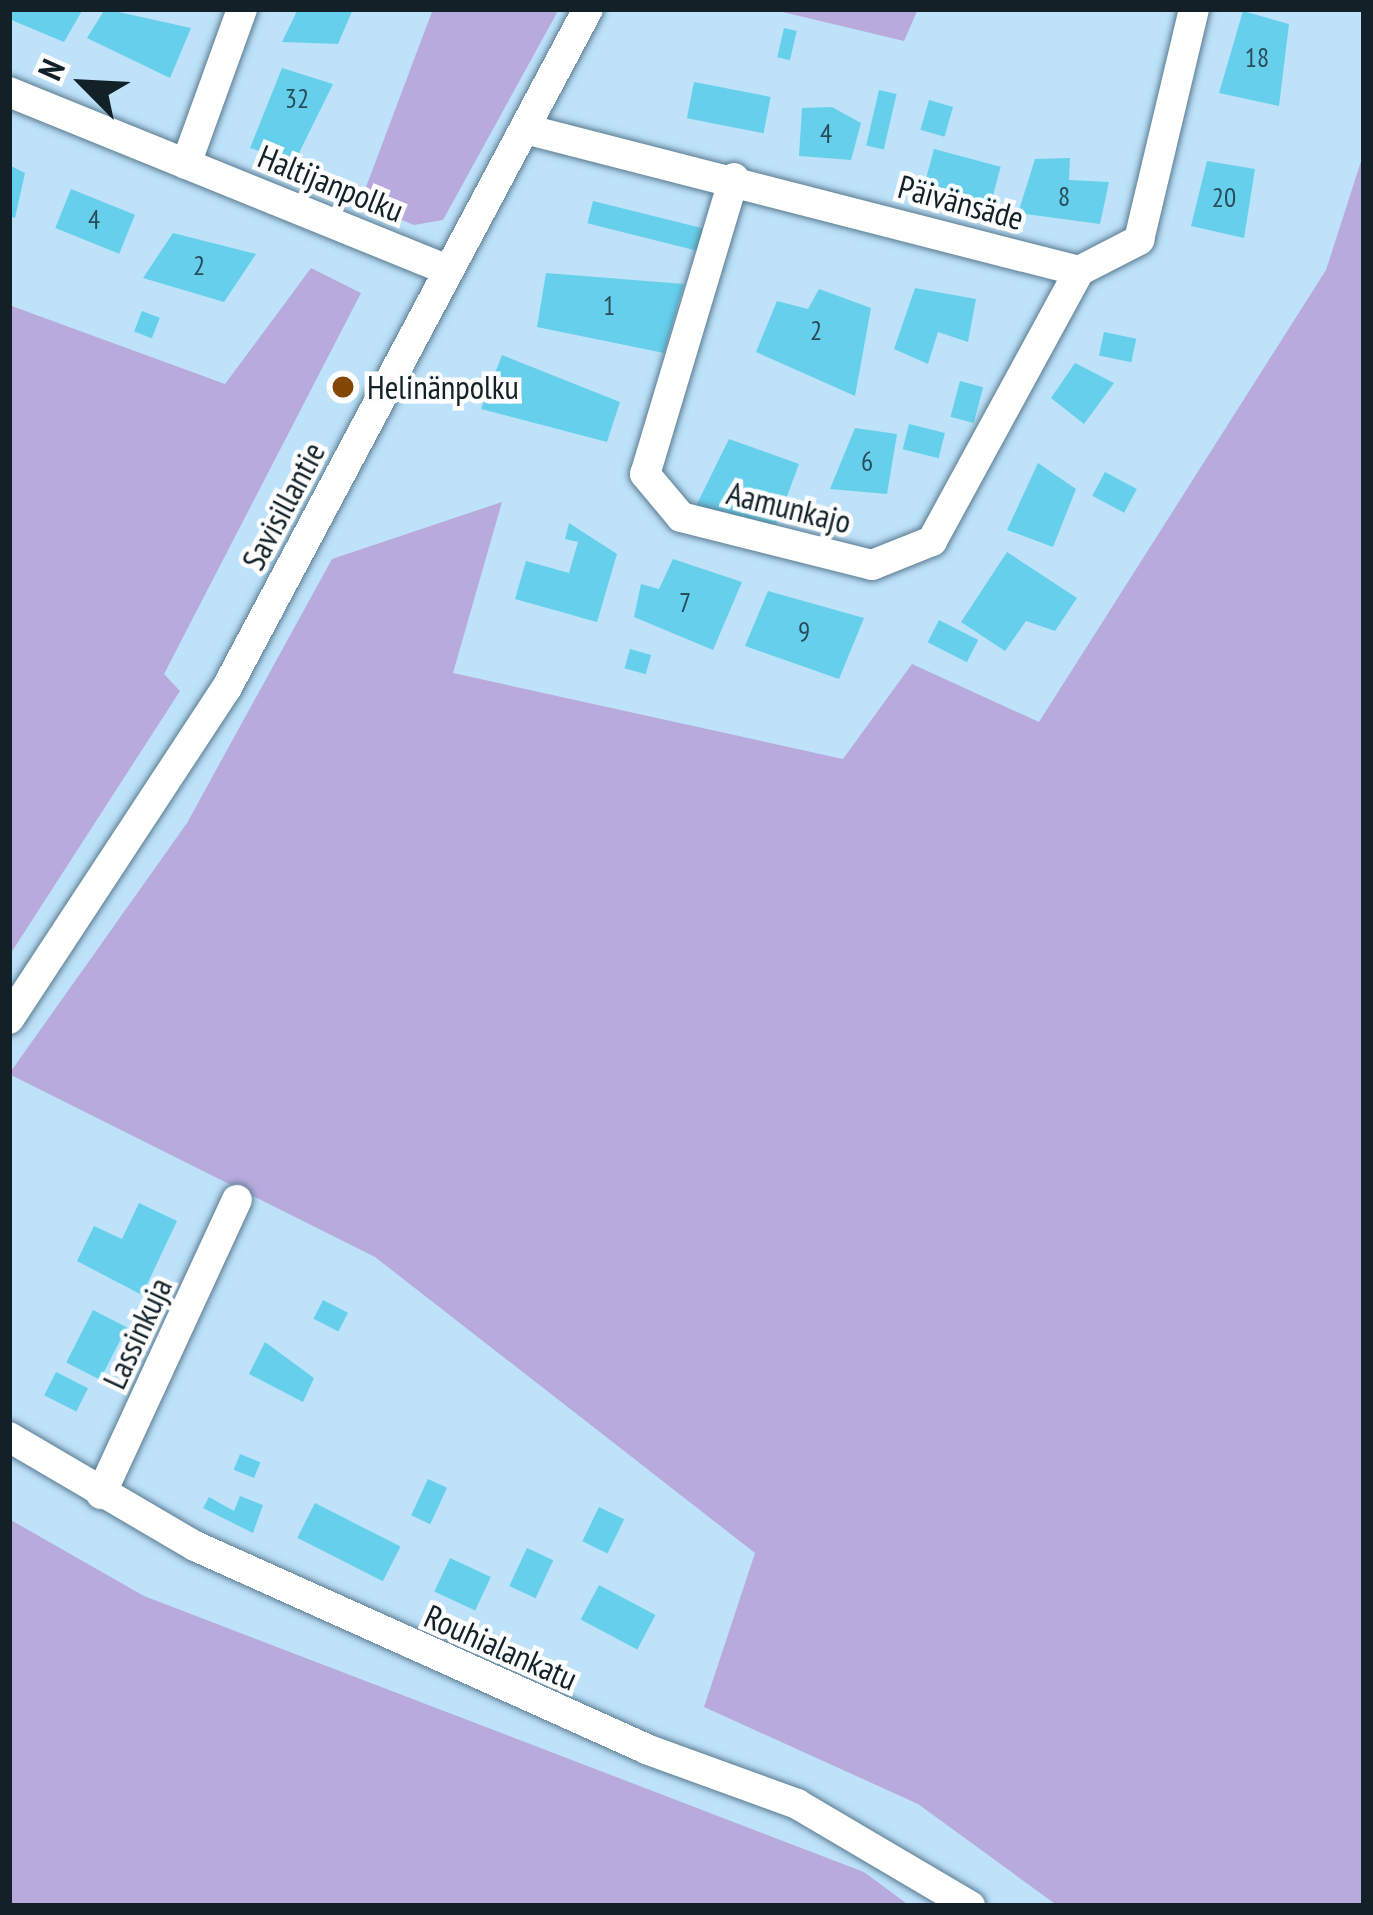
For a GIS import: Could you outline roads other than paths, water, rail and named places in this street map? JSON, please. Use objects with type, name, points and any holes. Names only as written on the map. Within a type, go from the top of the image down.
[{"type":"street","points":[[186,164],[242,9]]},
{"type":"street","name":"Savisillantie","points":[[9,1018],[226,689],[448,270],[529,130],[588,9]]},
{"type":"street","points":[[1078,271],[1139,240],[1194,9]]},
{"type":"street","name":"Haltijanpolku","points":[[9,92],[448,270]]},
{"type":"street","name":"Päivänsäde","points":[[529,130],[734,178],[1078,271]]},
{"type":"street","name":"Aamunkajo","points":[[734,178],[645,474],[681,517],[872,565],[932,541],[1078,271]]},
{"type":"street","name":"Lassinkuja","points":[[101,1494],[237,1201]]},
{"type":"street","name":"Rouhialankatu","points":[[9,1437],[101,1494],[306,1600],[797,1804],[970,1906]]},
{"type":"place","name":"Helinänpolku","points":[[343,387]]}]
